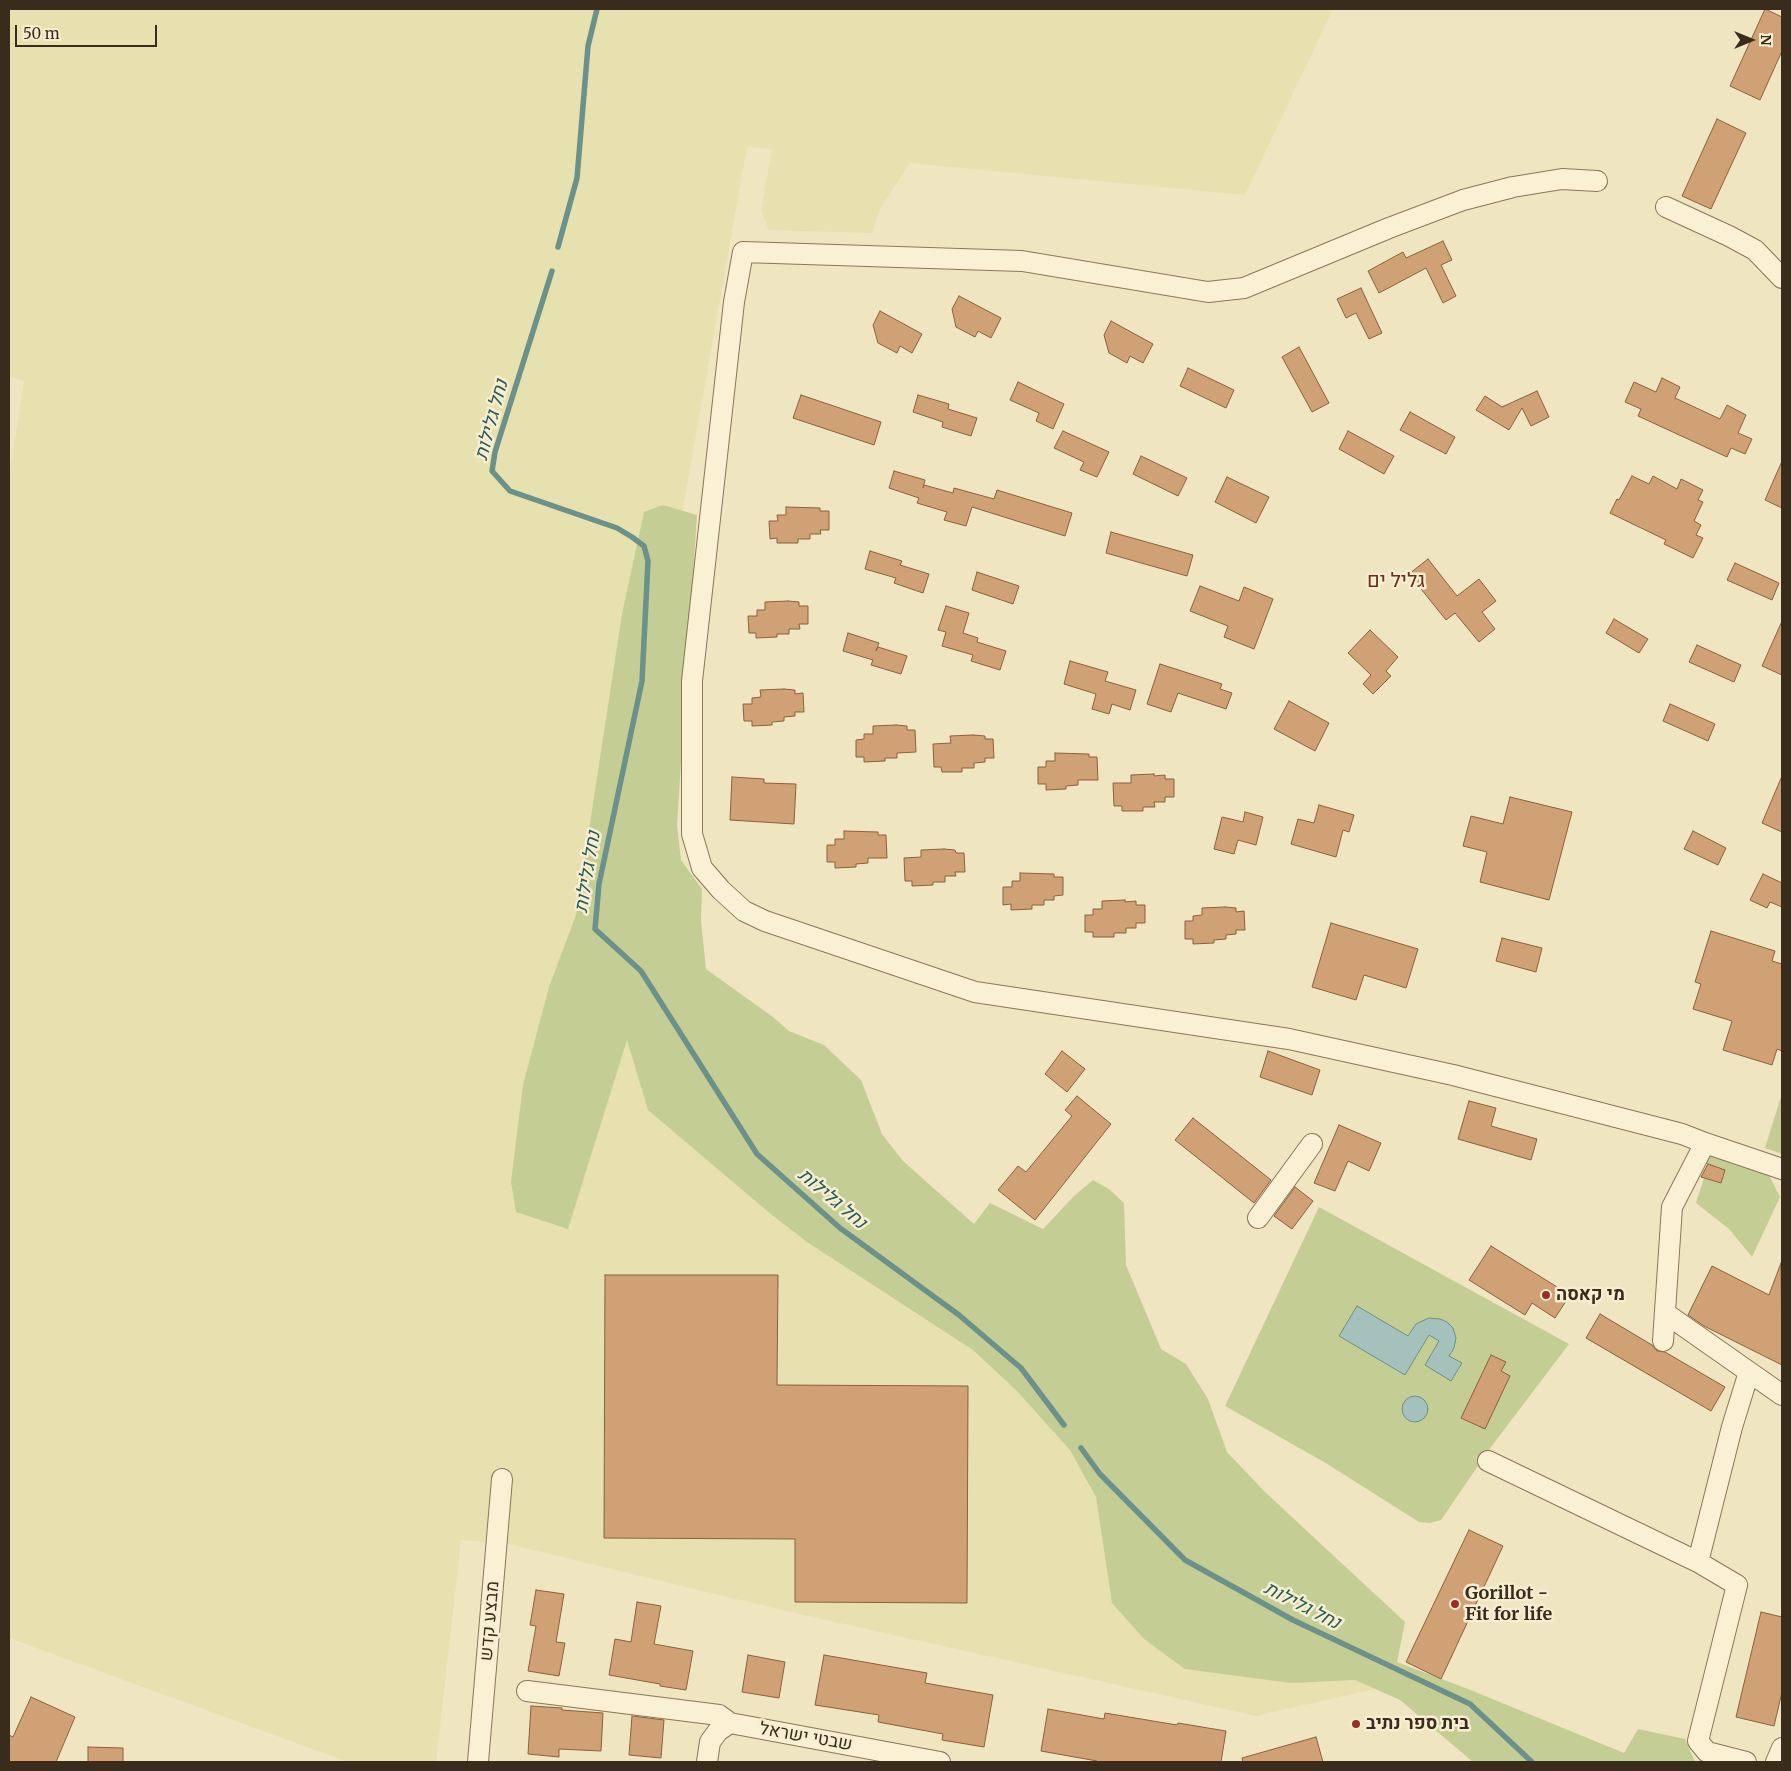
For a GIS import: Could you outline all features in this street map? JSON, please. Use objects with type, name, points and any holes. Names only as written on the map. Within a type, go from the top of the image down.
[{"type":"street","points":[[1597,181],[1562,179],[1513,187],[1463,200],[1389,228],[1244,288],[1208,292],[1022,261],[783,253],[742,260],[732,312],[692,681],[692,834],[702,868],[721,890],[744,911],[765,921],[975,992],[1288,1039],[1463,1077],[1682,1134],[1782,1169]]},
{"type":"street","points":[[1666,206],[1755,250],[1782,278]]},
{"type":"street","points":[[1663,1341],[1672,1207],[1705,1143]]},
{"type":"street","points":[[1258,1218],[1312,1144]]},
{"type":"street","points":[[1665,1313],[1782,1395]]},
{"type":"street","points":[[1698,1562],[1732,1426],[1749,1372]]},
{"type":"street","points":[[1488,1461],[1698,1562],[1737,1586],[1698,1741],[1707,1752],[1746,1762]]},
{"type":"street","name":"מבצע קדש","points":[[478,1762],[502,1479]]},
{"type":"street","name":"שבטי ישראל","points":[[526,1691],[719,1715],[730,1723],[940,1762]]},
{"type":"street","points":[[707,1762],[710,1742],[718,1731],[730,1723]]},
{"type":"street","points":[[1776,1762],[1782,1748]]},
{"type":"shaded area","points":[[9,9],[1333,9],[1245,195],[910,163],[880,209],[872,233],[769,230],[761,211],[772,149],[747,147],[613,903],[1387,1686],[1256,1716],[782,1610],[508,1544],[461,1540],[436,1762],[348,1762],[9,1638],[9,476],[24,381],[9,377]]},
{"type":"green space","points":[[663,505],[697,515],[677,825],[681,860],[702,889],[701,921],[706,969],[773,1017],[789,1031],[824,1045],[861,1080],[882,1134],[903,1161],[974,1224],[990,1203],[1043,1229],[1074,1196],[1093,1180],[1109,1189],[1124,1203],[1126,1265],[1161,1349],[1186,1364],[1208,1399],[1227,1452],[1265,1492],[1405,1622],[1397,1662],[1624,1753],[1638,1729],[1685,1739],[1695,1762],[1473,1762],[1400,1700],[1355,1680],[1291,1683],[1185,1669],[1144,1639],[1112,1603],[1096,1497],[1070,1450],[1016,1390],[973,1350],[807,1242],[772,1215],[648,1110],[627,1040],[568,1229],[516,1212],[511,1182],[523,1085],[549,987],[576,915],[622,614],[644,512]]},
{"type":"green space","points":[[1782,1093],[1782,1154],[1765,1148]]},
{"type":"green space","points":[[1708,1153],[1764,1165],[1780,1197],[1752,1257],[1729,1229],[1696,1203],[1704,1178],[1720,1183],[1725,1170],[1698,1161]]},
{"type":"green space","points":[[1319,1207],[1569,1344],[1491,1447],[1441,1520],[1430,1523],[1419,1522],[1324,1462],[1225,1406]]},
{"type":"water","points":[[1357,1306],[1408,1336],[1416,1324],[1429,1318],[1447,1322],[1453,1328],[1456,1338],[1454,1348],[1449,1356],[1462,1363],[1451,1381],[1425,1365],[1439,1341],[1429,1335],[1405,1375],[1339,1336]]},
{"type":"water","points":[[1415,1396],[1424,1400],[1428,1409],[1424,1418],[1415,1422],[1406,1418],[1402,1409],[1406,1400]]},
{"type":"building","points":[[1765,9],[1782,17],[1782,51],[1760,100],[1730,86]]},
{"type":"building","points":[[1717,119],[1746,133],[1711,209],[1682,196]]},
{"type":"building","points":[[1443,241],[1452,260],[1441,265],[1456,296],[1443,303],[1426,268],[1379,293],[1368,271],[1403,252],[1406,258]]},
{"type":"building","points":[[1361,288],[1382,333],[1369,339],[1356,313],[1346,318],[1337,299]]},
{"type":"building","points":[[959,296],[1001,318],[991,338],[978,331],[975,337],[956,327],[952,309]]},
{"type":"building","points":[[880,311],[922,334],[912,353],[900,346],[897,353],[878,343],[873,325]]},
{"type":"building","points":[[1111,321],[1153,344],[1143,363],[1130,356],[1127,363],[1109,353],[1104,335]]},
{"type":"building","points":[[1299,347],[1329,403],[1312,412],[1282,357]]},
{"type":"building","points":[[1188,368],[1234,390],[1226,408],[1180,386]]},
{"type":"building","points":[[1662,378],[1680,387],[1675,398],[1720,419],[1727,405],[1746,415],[1738,433],[1752,439],[1745,454],[1731,448],[1727,457],[1638,416],[1641,409],[1625,402],[1634,382],[1656,392]]},
{"type":"building","points":[[1018,382],[1064,404],[1053,429],[1036,421],[1039,413],[1010,400]]},
{"type":"building","points":[[1537,391],[1549,417],[1531,426],[1522,408],[1509,430],[1476,410],[1485,396],[1502,407]]},
{"type":"building","points":[[801,395],[881,422],[874,445],[793,418]]},
{"type":"building","points":[[918,395],[949,404],[948,409],[977,418],[971,436],[942,427],[943,422],[913,412]]},
{"type":"building","points":[[1410,412],[1455,437],[1446,454],[1400,430]]},
{"type":"building","points":[[1063,431],[1109,452],[1097,477],[1080,470],[1084,462],[1054,448]]},
{"type":"building","points":[[1348,431],[1394,456],[1384,474],[1339,449]]},
{"type":"building","points":[[1141,456],[1187,478],[1178,496],[1133,474]]},
{"type":"building","points":[[1782,461],[1782,508],[1765,500]]},
{"type":"building","points":[[894,471],[925,480],[923,488],[924,485],[953,493],[954,488],[994,499],[997,490],[1072,513],[1065,536],[972,507],[966,526],[944,520],[947,512],[917,503],[919,498],[889,488]]},
{"type":"building","points":[[1632,476],[1649,484],[1653,476],[1677,489],[1681,479],[1703,490],[1698,500],[1703,502],[1694,521],[1701,525],[1696,535],[1703,538],[1693,558],[1664,544],[1666,540],[1610,513]]},
{"type":"building","points":[[1227,477],[1269,497],[1256,523],[1215,502]]},
{"type":"building","points":[[786,507],[820,508],[820,511],[829,511],[829,530],[820,530],[821,534],[810,534],[810,539],[798,539],[798,543],[777,543],[777,538],[770,539],[769,521],[778,521],[777,515],[786,515]]},
{"type":"building","points":[[1111,532],[1193,555],[1187,576],[1106,553]]},
{"type":"building","points":[[870,551],[902,561],[900,565],[929,574],[923,593],[894,583],[896,578],[865,569]]},
{"type":"building","points":[[1428,559],[1457,596],[1479,579],[1496,601],[1482,612],[1495,629],[1479,642],[1455,613],[1446,620],[1409,574]]},
{"type":"building","points":[[1735,563],[1779,583],[1772,600],[1727,580]]},
{"type":"building","points":[[977,572],[1019,586],[1013,604],[972,590]]},
{"type":"building","points":[[1200,586],[1239,601],[1244,587],[1273,599],[1254,649],[1224,637],[1228,626],[1190,611]]},
{"type":"building","points":[[765,602],[799,602],[799,606],[808,606],[808,624],[799,624],[800,629],[789,629],[789,634],[777,634],[777,637],[756,638],[756,633],[749,633],[748,616],[757,616],[757,610],[765,610]]},
{"type":"building","points":[[946,606],[969,613],[963,633],[978,638],[977,642],[1006,651],[1000,670],[971,661],[973,655],[942,646],[946,632],[938,630]]},
{"type":"building","points":[[1614,619],[1648,639],[1639,653],[1606,633]]},
{"type":"building","points":[[1782,621],[1782,675],[1762,666]]},
{"type":"building","points":[[1370,630],[1398,657],[1386,671],[1391,676],[1373,694],[1363,684],[1371,675],[1348,653]]},
{"type":"building","points":[[848,633],[879,643],[876,651],[878,647],[907,656],[901,674],[871,665],[873,660],[843,651]]},
{"type":"building","points":[[1697,645],[1741,665],[1734,682],[1689,662]]},
{"type":"building","points":[[1070,661],[1108,672],[1105,681],[1136,690],[1130,710],[1112,704],[1109,714],[1092,709],[1096,694],[1064,684]]},
{"type":"building","points":[[1160,664],[1222,684],[1220,689],[1232,693],[1226,709],[1178,693],[1171,712],[1147,704]]},
{"type":"building","points":[[760,690],[795,690],[795,694],[803,693],[804,712],[795,712],[795,716],[784,717],[784,721],[772,722],[772,725],[752,726],[752,721],[744,721],[743,704],[752,704],[752,698],[761,697]]},
{"type":"building","points":[[1289,701],[1329,723],[1315,751],[1274,729]]},
{"type":"building","points":[[1670,704],[1715,724],[1708,741],[1663,721]]},
{"type":"building","points":[[873,726],[907,726],[907,730],[915,730],[916,752],[897,753],[897,758],[885,758],[885,761],[864,762],[864,757],[856,757],[856,740],[864,739],[864,734],[873,734]]},
{"type":"building","points":[[950,736],[985,736],[985,739],[993,739],[994,758],[985,758],[985,762],[974,763],[974,768],[962,768],[962,772],[942,772],[941,767],[934,767],[933,744],[951,743]]},
{"type":"building","points":[[1055,753],[1089,754],[1089,757],[1097,757],[1098,780],[1078,780],[1078,785],[1066,786],[1066,789],[1046,790],[1046,784],[1038,784],[1038,767],[1046,767],[1046,761],[1055,761]]},
{"type":"building","points":[[1154,774],[1154,776],[1165,775],[1165,779],[1174,779],[1174,797],[1165,797],[1165,802],[1154,802],[1155,807],[1143,807],[1143,811],[1122,811],[1122,806],[1114,806],[1113,783],[1131,783],[1131,775]]},
{"type":"building","points":[[1782,776],[1782,832],[1762,823]]},
{"type":"building","points":[[732,777],[764,779],[764,783],[796,784],[794,824],[730,820]]},
{"type":"building","points":[[1510,797],[1572,812],[1549,900],[1480,882],[1487,852],[1463,846],[1471,816],[1503,824]]},
{"type":"building","points":[[1319,805],[1354,815],[1349,832],[1343,830],[1336,857],[1291,844],[1298,819],[1314,823]]},
{"type":"building","points":[[1245,812],[1263,817],[1256,845],[1238,840],[1234,854],[1214,849],[1222,817],[1243,822]]},
{"type":"building","points":[[844,831],[878,832],[878,835],[886,835],[887,858],[868,858],[868,863],[856,864],[856,867],[835,868],[835,862],[827,862],[827,845],[835,845],[835,839],[844,839]]},
{"type":"building","points":[[1693,831],[1726,848],[1718,865],[1684,849]]},
{"type":"building","points":[[921,850],[955,850],[956,853],[964,853],[965,872],[955,872],[956,876],[945,876],[945,882],[933,882],[933,885],[912,886],[912,881],[905,881],[904,858],[921,857]]},
{"type":"building","points":[[1020,873],[1054,874],[1054,877],[1063,877],[1063,895],[1054,896],[1054,900],[1044,900],[1044,905],[1032,905],[1032,909],[1011,910],[1011,904],[1003,905],[1003,887],[1012,887],[1012,881],[1020,881]]},
{"type":"building","points":[[1763,874],[1782,883],[1782,907],[1770,902],[1767,908],[1750,900]]},
{"type":"building","points":[[1125,900],[1125,902],[1136,901],[1136,905],[1145,905],[1145,923],[1136,923],[1136,928],[1126,928],[1126,933],[1114,933],[1114,937],[1093,937],[1093,932],[1085,932],[1085,915],[1093,915],[1093,909],[1102,909],[1102,901]]},
{"type":"building","points":[[1202,908],[1236,908],[1236,912],[1244,911],[1245,930],[1236,930],[1236,934],[1226,935],[1226,939],[1214,940],[1214,943],[1193,944],[1193,939],[1185,939],[1185,921],[1193,921],[1193,916],[1202,915]]},
{"type":"building","points":[[1331,923],[1418,949],[1406,988],[1364,975],[1356,1000],[1312,987]]},
{"type":"building","points":[[1711,931],[1775,951],[1772,961],[1782,964],[1782,1051],[1777,1049],[1772,1065],[1723,1050],[1732,1021],[1693,1009],[1701,984],[1695,982]]},
{"type":"building","points":[[1502,938],[1542,948],[1536,972],[1496,961]]},
{"type":"building","points":[[1062,1051],[1085,1069],[1067,1092],[1045,1074]]},
{"type":"building","points":[[1268,1051],[1320,1070],[1312,1095],[1260,1077]]},
{"type":"building","points":[[1077,1096],[1111,1124],[1035,1220],[998,1190],[1018,1166],[1026,1172],[1072,1116],[1065,1110]]},
{"type":"building","points":[[1469,1101],[1496,1108],[1491,1126],[1537,1139],[1531,1160],[1458,1139]]},
{"type":"building","points":[[1193,1118],[1271,1180],[1254,1203],[1175,1140]]},
{"type":"building","points":[[1339,1125],[1381,1143],[1369,1171],[1348,1161],[1335,1191],[1314,1183]]},
{"type":"building","points":[[1708,1164],[1725,1170],[1721,1183],[1701,1177]]},
{"type":"building","points":[[1295,1187],[1313,1201],[1292,1229],[1274,1216]]},
{"type":"building","points":[[1491,1246],[1570,1295],[1555,1318],[1532,1303],[1525,1315],[1469,1280]]},
{"type":"building","points":[[1781,1263],[1782,1365],[1704,1326],[1688,1315],[1712,1266],[1769,1295]]},
{"type":"building","points":[[605,1275],[778,1275],[777,1385],[968,1386],[967,1603],[795,1602],[795,1539],[604,1538]]},
{"type":"building","points":[[1600,1314],[1652,1345],[1657,1351],[1665,1352],[1725,1387],[1711,1411],[1586,1338]]},
{"type":"building","points":[[1491,1355],[1506,1362],[1501,1371],[1510,1376],[1485,1429],[1461,1418]]},
{"type":"building","name":"Gorillot - Fit for life","points":[[1469,1530],[1503,1546],[1441,1679],[1406,1662]]},
{"type":"building","points":[[536,1590],[564,1594],[556,1642],[565,1643],[559,1676],[528,1671],[536,1626],[530,1625]]},
{"type":"building","points":[[637,1602],[661,1606],[654,1644],[693,1651],[686,1690],[609,1675],[615,1639],[631,1642]]},
{"type":"building","points":[[1761,1612],[1782,1617],[1782,1692],[1774,1726],[1736,1717]]},
{"type":"building","points":[[748,1655],[785,1662],[779,1698],[742,1692]]},
{"type":"building","points":[[824,1655],[927,1673],[925,1683],[993,1695],[984,1747],[942,1740],[943,1734],[878,1722],[879,1715],[815,1705]]},
{"type":"building","points":[[31,1697],[75,1717],[56,1762],[9,1762],[9,1735],[13,1737]]},
{"type":"building","points":[[531,1706],[603,1713],[601,1751],[559,1749],[559,1757],[528,1754]]},
{"type":"building","points":[[1048,1709],[1104,1719],[1105,1713],[1226,1731],[1221,1762],[1097,1762],[1041,1751]]},
{"type":"building","points":[[632,1716],[664,1720],[661,1758],[629,1755]]},
{"type":"building","points":[[1316,1737],[1323,1762],[1243,1762],[1242,1758]]},
{"type":"building","points":[[88,1747],[123,1748],[123,1762],[88,1762]]},
{"type":"waterway","name":"נחל גלילות","points":[[558,247],[577,178],[588,46],[597,9]]},
{"type":"waterway","name":"נחל גלילות","points":[[552,271],[495,452],[492,471],[510,491],[617,528],[644,546],[648,561],[642,681],[599,884],[595,929],[641,971],[757,1154],[840,1228],[959,1315],[1021,1368],[1064,1425]]},
{"type":"waterway","name":"נחל גלילות","points":[[1081,1448],[1100,1474],[1185,1560],[1293,1620],[1470,1704],[1532,1762]]},
{"type":"place","name":"מי קאסה","points":[[1546,1295]]},
{"type":"place","name":"Gorillot - Fit for life","points":[[1455,1604]]},
{"type":"place","name":"בית ספר נתיב","points":[[1356,1724]]},
{"type":"district","name":"גליל ים","points":[[1396,581]]}]
